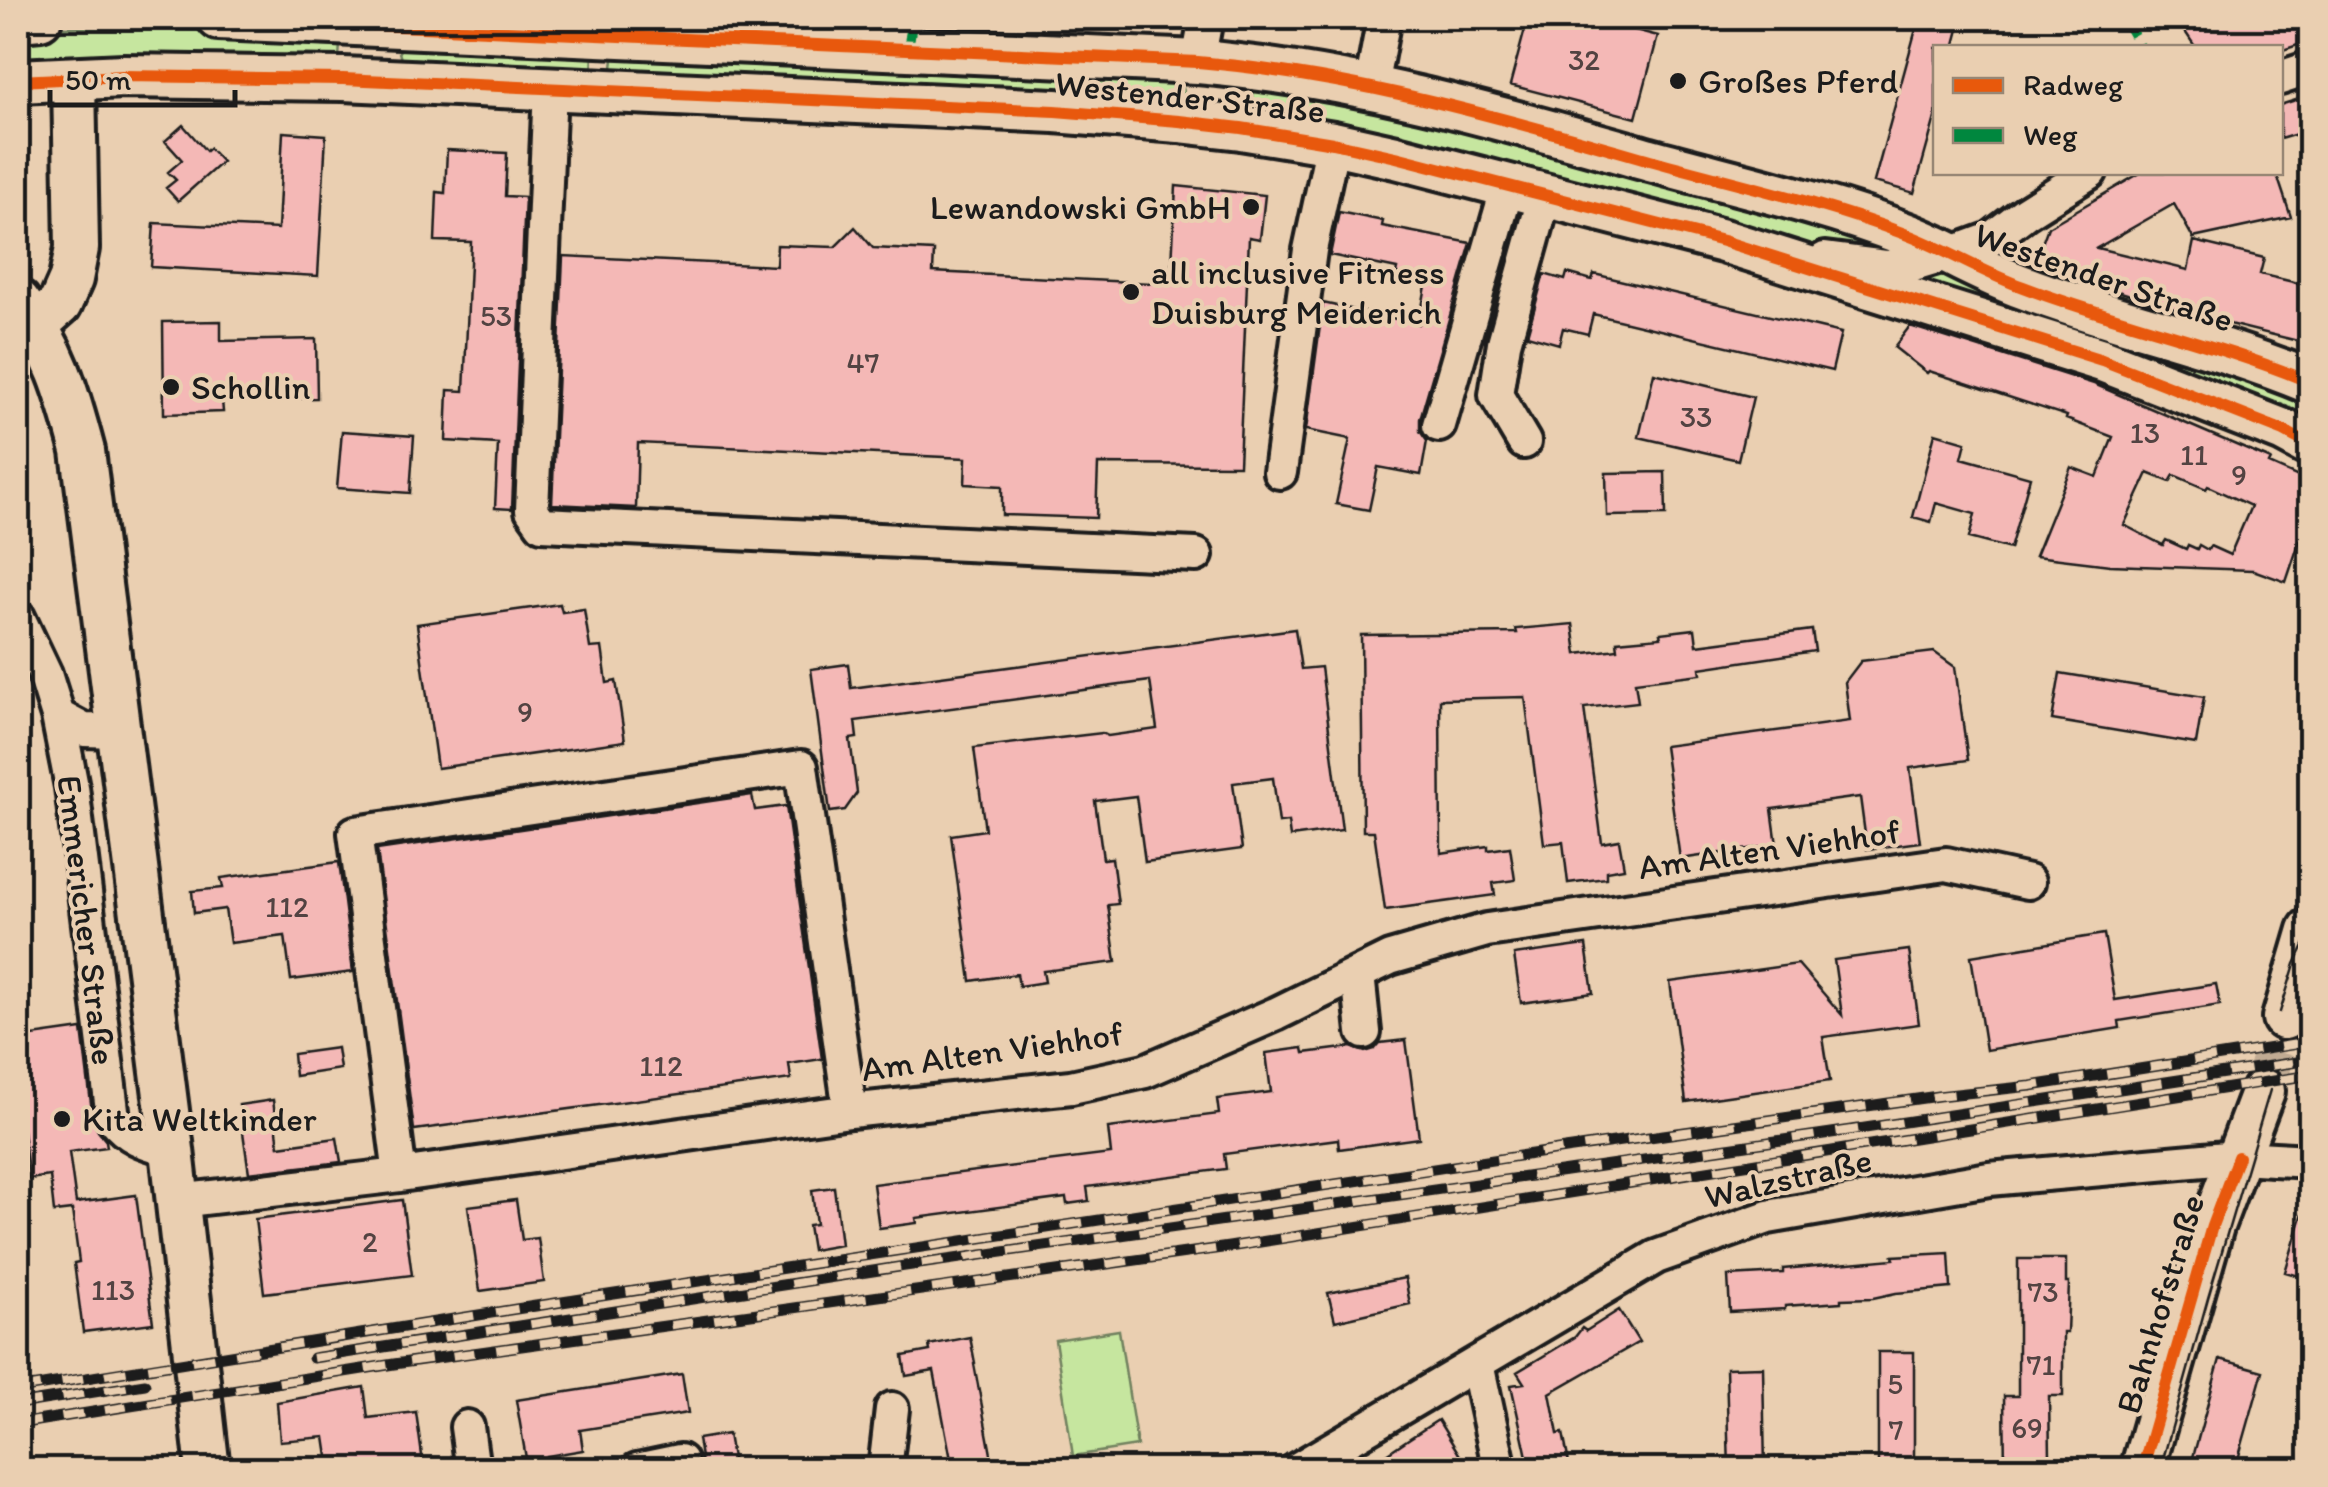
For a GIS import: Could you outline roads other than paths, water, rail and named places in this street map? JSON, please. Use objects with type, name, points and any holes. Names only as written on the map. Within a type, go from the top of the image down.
[{"type":"main road","points":[[18,20],[40,18]]},
{"type":"main road","name":"Westender Straße","points":[[220,18],[405,26],[663,28],[1247,66],[1371,87],[1490,115],[1840,213],[1906,234],[1950,254],[1991,256],[2021,286],[2310,382]]},
{"type":"main road","points":[[395,81],[385,69],[384,54],[391,38],[405,26]]},
{"type":"main road","points":[[1180,121],[1195,110],[1202,98],[1198,62]]},
{"type":"main road","name":"Westender Straße","points":[[18,81],[124,76],[395,81],[1055,111],[1180,121],[1332,142],[1723,242],[2102,360],[2310,444]]},
{"type":"main road","points":[[27,313],[60,304],[71,279],[77,248],[74,78]]},
{"type":"main road","name":"Emmericher Straße","points":[[27,313],[65,386],[82,450],[172,1150],[208,1470]]},
{"type":"main road","points":[[2284,1018],[2306,945]]},
{"type":"main road","name":"Bahnhofstraße","points":[[2170,1470],[2262,1096]]},
{"type":"main road","name":"Bahnhofstraße","points":[[2142,1470],[2212,1226],[2248,1157]]},
{"type":"street","points":[[1198,62],[1206,18]]},
{"type":"street","points":[[1371,87],[1382,28]]},
{"type":"street","points":[[2283,77],[2310,68]]},
{"type":"street","points":[[550,88],[532,510],[542,524],[1196,555]]},
{"type":"street","points":[[1280,472],[1310,250],[1332,142]]},
{"type":"street","points":[[1991,256],[2024,213],[2085,175]]},
{"type":"street","points":[[1439,425],[1526,190]]},
{"type":"street","points":[[1524,442],[1496,396],[1526,190]]},
{"type":"street","points":[[1723,242],[1887,266],[1917,264],[1950,254]]},
{"type":"street","points":[[18,617],[45,674],[58,716]]},
{"type":"street","name":"Emmericher Straße","points":[[58,716],[84,730],[116,730]]},
{"type":"street","name":"Emmericher Straße","points":[[58,716],[72,788],[113,1118],[136,1139],[172,1150]]},
{"type":"street","points":[[400,1175],[355,833],[802,768],[850,1111]]},
{"type":"street","name":"Am Alten Viehhof","points":[[178,1201],[400,1175],[850,1111],[1071,1087],[1145,1070],[1276,1014],[1390,958],[1487,930],[1946,864],[2028,882]]},
{"type":"street","points":[[1358,974],[1364,1032]]},
{"type":"street","name":"Walzstraße","points":[[1296,1470],[1656,1256],[1768,1218],[1989,1179],[2248,1157],[2310,1161]]},
{"type":"street","points":[[1478,1364],[1500,1470]]},
{"type":"street","points":[[885,1470],[892,1409]]},
{"type":"street","points":[[467,1427],[473,1470]]},
{"type":"street","points":[[637,1470],[680,1460]]},
{"type":"tunnel","points":[[2263,1091],[2284,1018]]},
{"type":"tram line","points":[[2280,1012],[2295,964],[2310,933]]},
{"type":"tram line","points":[[2160,1470],[2270,1090]]},
{"type":"railway","points":[[18,1389],[1565,1149],[2031,1086],[2310,1042]]},
{"type":"railway","points":[[313,1358],[905,1266],[2310,1060]]},
{"type":"railway","points":[[18,1424],[394,1364],[1229,1247],[2310,1075]]},
{"type":"railway","points":[[18,1404],[145,1384]]},
{"type":"place","name":"Großes Pferd","points":[[1678,81]]},
{"type":"place","name":"Lewandowski GmbH","points":[[1251,207]]},
{"type":"place","name":"all inclusive Fitness Duisburg Meiderich","points":[[1131,292]]},
{"type":"place","name":"Schollin","points":[[171,387]]},
{"type":"place","name":"Kita Weltkinder","points":[[62,1119]]}]
